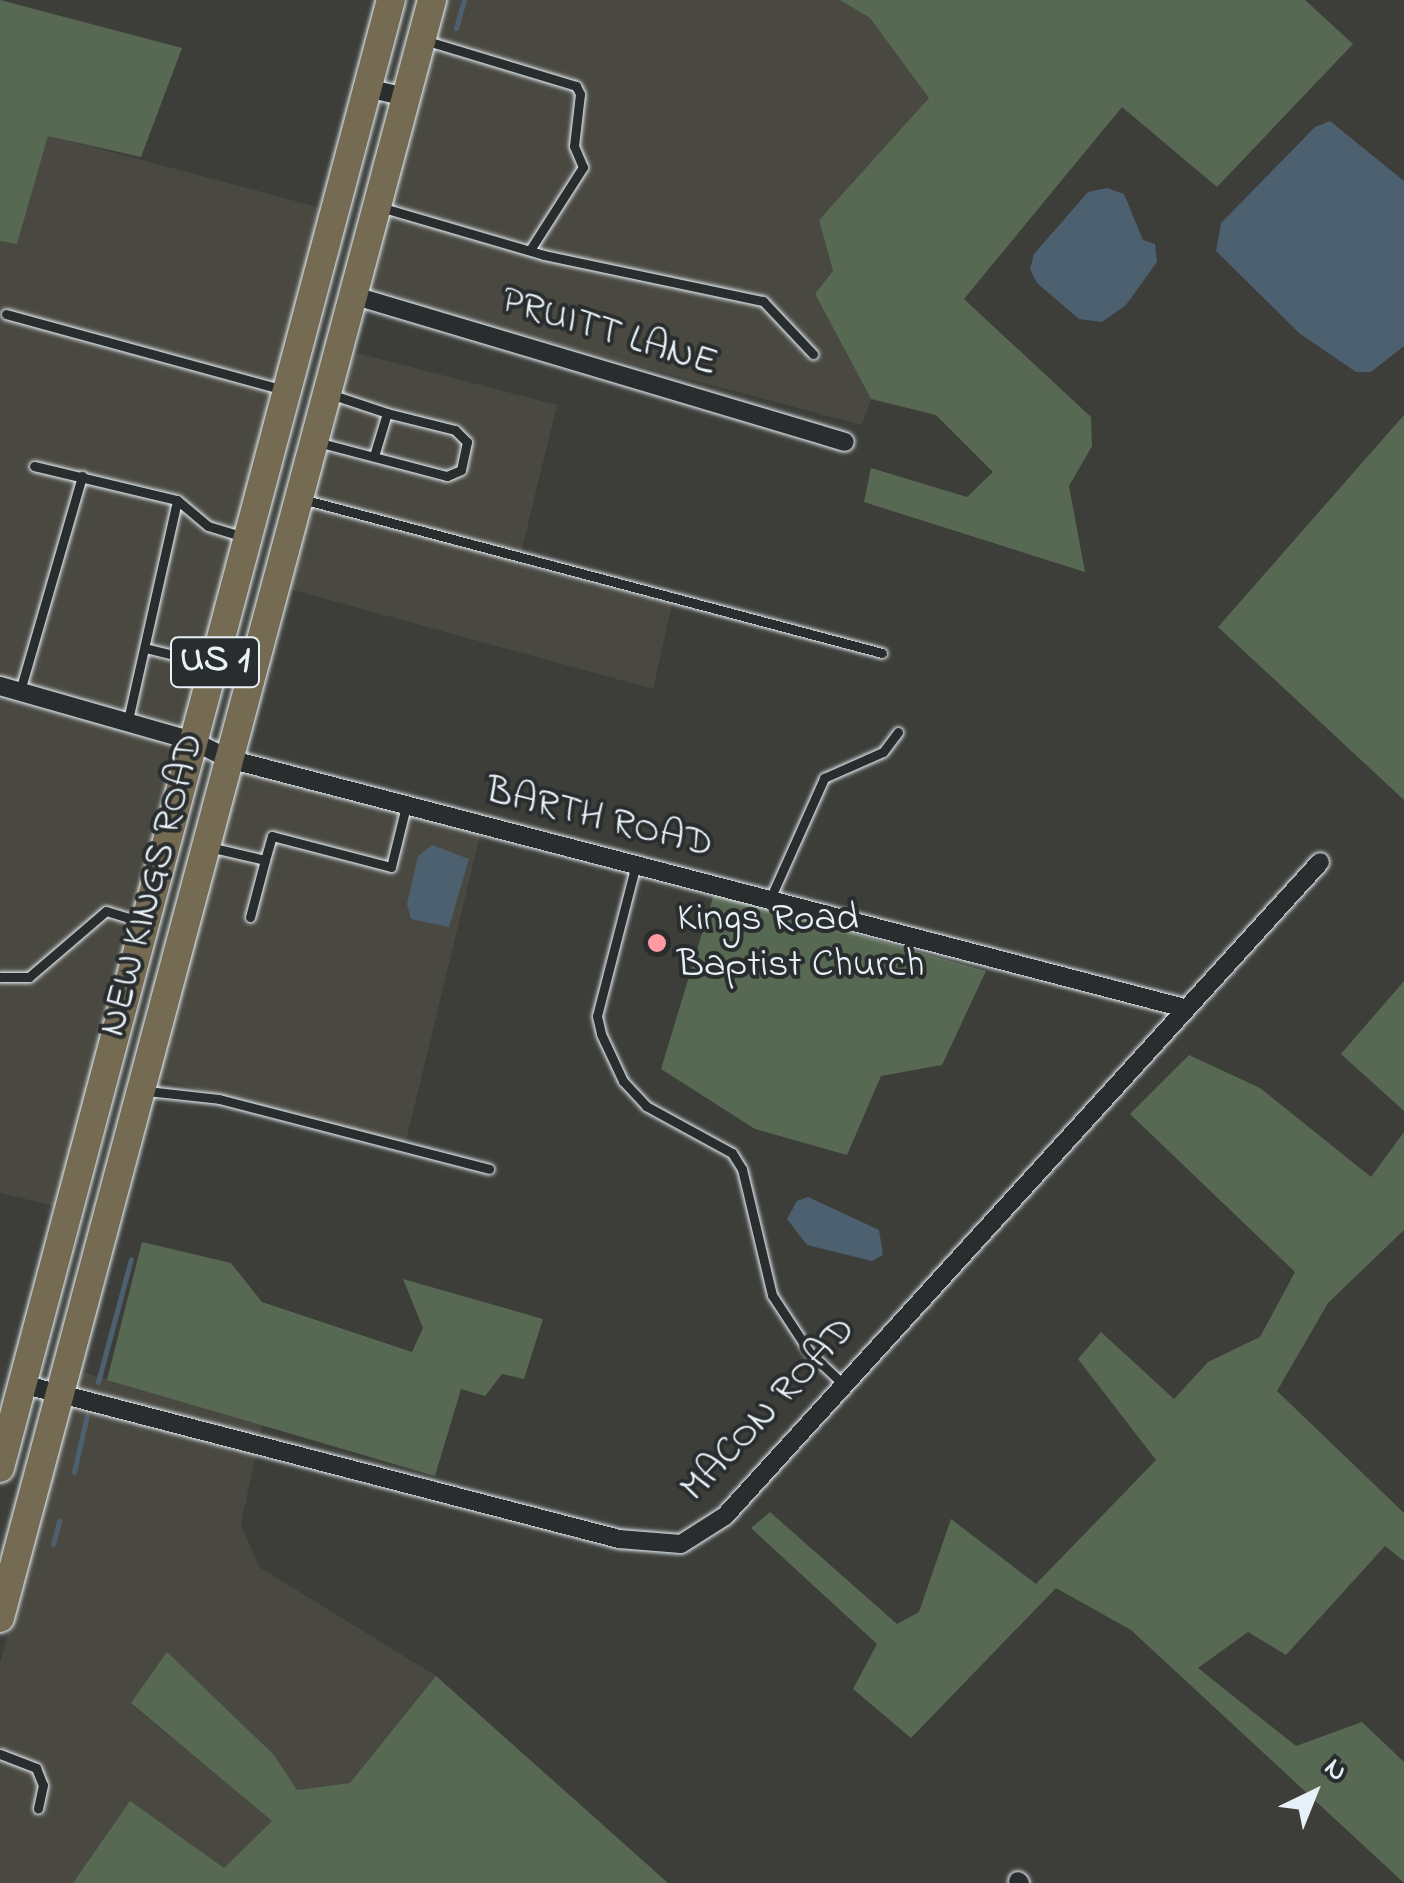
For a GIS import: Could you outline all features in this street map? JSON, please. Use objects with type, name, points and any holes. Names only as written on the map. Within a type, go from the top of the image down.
[{"type":"highway","name":"NEW KINGS ROAD","points":[[0,1468],[391,0]]},
{"type":"highway","name":"NEW KINGS ROAD","points":[[0,1618],[432,0]]},
{"type":"street","points":[[368,88],[406,97]]},
{"type":"street","name":"PRUITT LANE","points":[[352,294],[845,442]]},
{"type":"street","name":"BARTH ROAD","points":[[0,686],[194,741],[229,760],[1184,1008]]},
{"type":"street","name":"MACON ROAD","points":[[22,1384],[664,1547],[705,1532],[725,1516],[1184,1008],[1282,911],[1320,862]]},
{"type":"lane","points":[[422,40],[576,86],[580,94],[574,146],[583,167],[530,250]]},
{"type":"lane","points":[[377,206],[530,250],[763,301],[813,354]]},
{"type":"lane","points":[[6,314],[287,391]]},
{"type":"lane","points":[[314,442],[447,476],[462,470],[464,435],[327,394]]},
{"type":"lane","points":[[374,456],[387,413]]},
{"type":"lane","points":[[34,466],[176,500],[208,526],[248,538]]},
{"type":"lane","points":[[20,691],[82,476]]},
{"type":"lane","points":[[299,498],[882,654]]},
{"type":"lane","points":[[128,720],[176,500]]},
{"type":"lane","points":[[145,648],[214,665]]},
{"type":"lane","points":[[770,899],[824,778],[882,752],[898,732]]},
{"type":"lane","points":[[250,917],[272,836],[390,868],[406,806]]},
{"type":"lane","points":[[206,846],[264,860]]},
{"type":"lane","points":[[636,864],[597,1016],[623,1081],[646,1106],[732,1153],[742,1169],[772,1295],[810,1353],[843,1384]]},
{"type":"lane","points":[[0,977],[28,977],[106,911],[145,922]]},
{"type":"lane","points":[[139,1090],[219,1099],[488,1169]]},
{"type":"lane","points":[[0,1754],[36,1768],[43,1784],[38,1808]]},
{"type":"shaded area","points":[[440,0],[840,0],[870,18],[930,98],[819,220],[833,271],[815,294],[871,399],[862,425],[361,292]]},
{"type":"shaded area","points":[[48,135],[321,208],[59,1207],[0,1193],[0,241],[17,244]]},
{"type":"shaded area","points":[[349,351],[557,405],[518,565],[672,604],[653,689],[286,588]]},
{"type":"shaded area","points":[[239,770],[481,831],[405,1145],[152,1077]]},
{"type":"shaded area","points":[[79,1371],[262,1425],[241,1524],[259,1567],[436,1676],[350,1783],[297,1790],[274,1755],[131,1704],[273,1821],[224,1868],[130,1802],[73,1883],[0,1883],[0,1663]]},
{"type":"green space","points":[[0,0],[182,48],[141,157],[48,136],[17,244],[0,241]]},
{"type":"green space","points":[[840,0],[1305,0],[1353,44],[1217,187],[1122,107],[964,299],[1091,417],[1092,446],[1069,486],[1085,572],[864,502],[871,468],[967,497],[993,472],[936,415],[871,399],[815,294],[833,271],[819,220],[929,98],[870,18]]},
{"type":"green space","points":[[1404,415],[1404,800],[1218,627]]},
{"type":"green space","points":[[714,894],[986,971],[942,1065],[881,1076],[847,1155],[755,1129],[661,1069]]},
{"type":"green space","points":[[1404,981],[1404,1111],[1341,1054]]},
{"type":"green space","points":[[1189,1055],[1260,1088],[1371,1177],[1404,1132],[1404,1230],[1328,1303],[1277,1391],[1404,1513],[1404,1561],[1385,1546],[1286,1655],[1248,1632],[1198,1668],[1296,1746],[1362,1722],[1404,1762],[1404,1883],[1131,1630],[1056,1588],[911,1738],[853,1689],[877,1644],[751,1528],[770,1512],[897,1624],[919,1612],[951,1519],[1036,1584],[1156,1460],[1078,1359],[1101,1332],[1174,1399],[1208,1362],[1260,1337],[1295,1272],[1130,1114]]},
{"type":"green space","points":[[142,1242],[231,1263],[262,1302],[412,1352],[423,1328],[403,1279],[543,1319],[524,1379],[502,1374],[485,1396],[461,1389],[435,1476],[107,1380]]},
{"type":"green space","points":[[167,1652],[274,1755],[297,1790],[350,1783],[436,1676],[668,1883],[73,1883],[130,1801],[224,1868],[272,1821],[131,1703]]},
{"type":"water","points":[[1330,121],[1404,181],[1404,346],[1371,372],[1356,372],[1299,333],[1216,251],[1221,223],[1315,127]]},
{"type":"water","points":[[1107,188],[1124,194],[1143,240],[1155,244],[1157,262],[1126,305],[1102,322],[1079,319],[1037,283],[1030,269],[1034,254],[1088,192]]},
{"type":"water","points":[[432,845],[469,859],[449,927],[411,919],[407,904],[418,856]]},
{"type":"water","points":[[808,1197],[879,1230],[883,1255],[872,1261],[807,1245],[787,1219],[797,1201]]},
{"type":"waterway","points":[[456,28],[464,0]]},
{"type":"waterway","points":[[98,1382],[131,1259]]},
{"type":"waterway","points":[[74,1472],[87,1415]]},
{"type":"waterway","points":[[53,1544],[59,1521]]},
{"type":"place","name":"Kings Road Baptist Church","points":[[657,943]]}]
